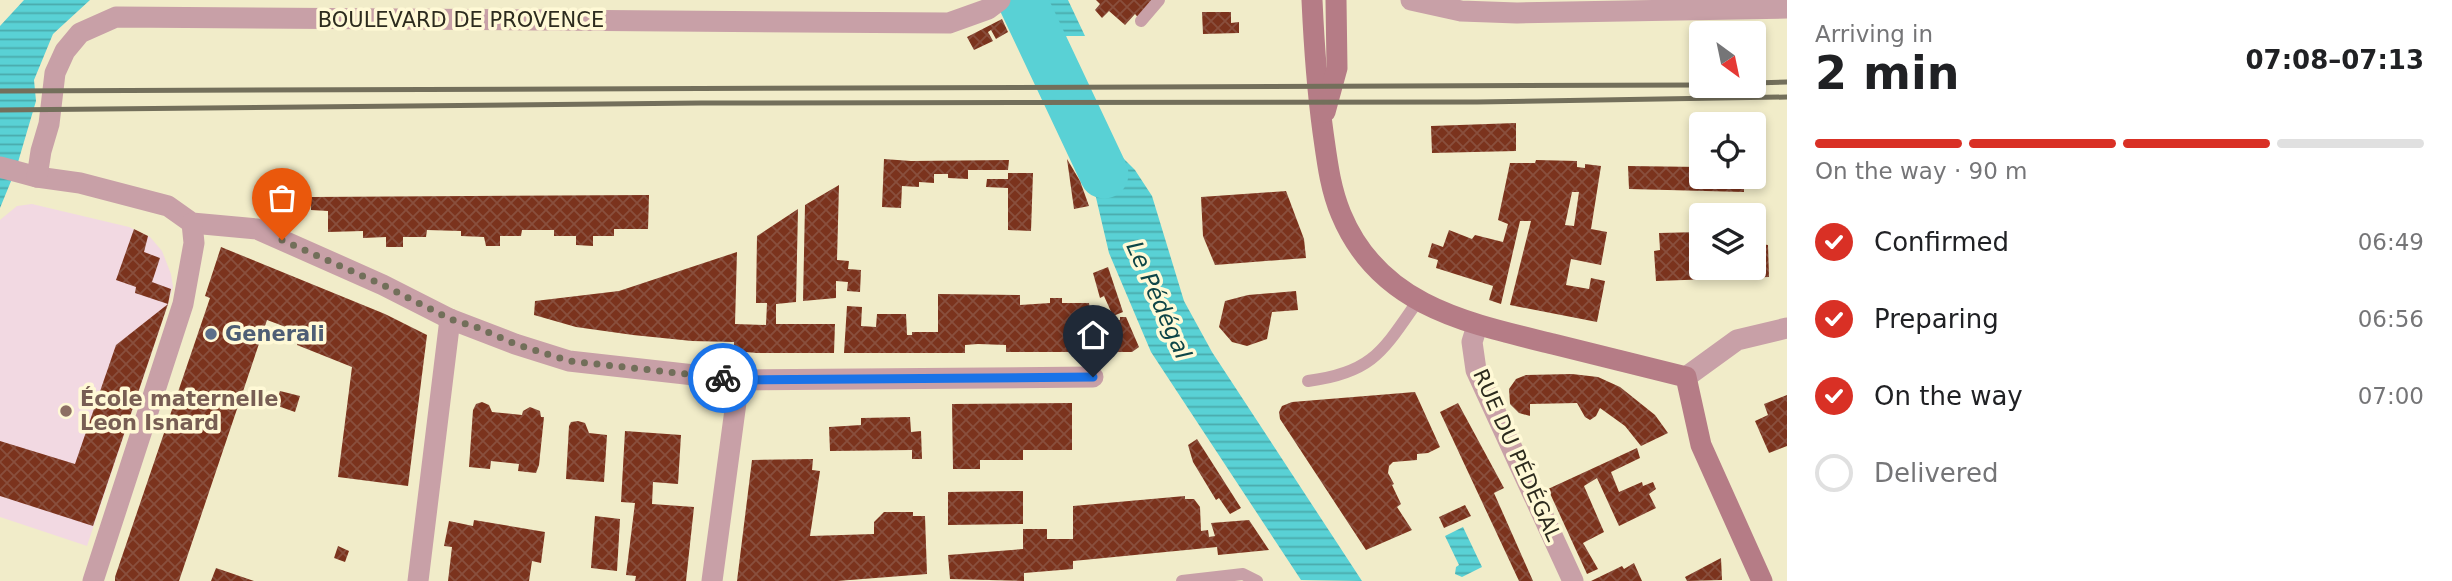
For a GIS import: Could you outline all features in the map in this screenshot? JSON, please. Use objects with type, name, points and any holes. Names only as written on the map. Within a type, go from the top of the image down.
[{"type":"main road","points":[[1312,0],[1315,69],[1329,175],[1341,215],[1355,241],[1391,282],[1417,302],[1442,314],[1478,326],[1686,377],[1700,445],[1762,581]]},
{"type":"main road","points":[[1322,124],[1336,68],[1336,0]]},
{"type":"street","points":[[1411,0],[1461,11],[1517,13],[1787,8]]},
{"type":"street","name":"BOULEVARD DE PROVENCE","points":[[30,174],[41,151],[49,124],[55,73],[65,51],[80,33],[116,17],[489,21],[690,10],[949,23],[992,3]]},
{"type":"street","points":[[0,167],[80,183],[168,206],[192,223],[257,229],[383,285],[450,319],[569,361],[739,380],[1093,377]]},
{"type":"street","points":[[95,580],[183,304],[194,243],[192,223]]},
{"type":"street","points":[[418,581],[450,319]]},
{"type":"street","name":"RUE DU PÉDÉGAL","points":[[1478,326],[1472,342],[1476,370],[1573,581]]},
{"type":"street","points":[[1686,377],[1737,340],[1787,328]]},
{"type":"street","points":[[712,581],[739,380]]},
{"type":"lane","points":[[1141,21],[1159,0]]},
{"type":"lane","points":[[1308,381],[1336,377],[1363,366],[1385,349],[1417,302]]},
{"type":"lane","points":[[1182,581],[1243,574],[1257,581]]},
{"type":"shaded area","name":"École maternelle Leon Isnard","points":[[32,204],[129,227],[150,237],[162,251],[171,274],[173,287],[168,304],[87,546],[0,517],[0,220],[17,206]]},
{"type":"water","points":[[24,0],[90,0],[53,34],[34,80],[36,101],[16,169],[0,208],[0,26]]},
{"type":"water","points":[[1030,0],[1068,0],[1085,36],[1058,36],[1077,73],[1040,72],[1012,19]]},
{"type":"water","points":[[1096,114],[1109,144],[1135,170],[1152,196],[1184,301],[1212,352],[1362,581],[1301,580],[1151,352],[1109,253],[1090,172],[1057,116]]},
{"type":"water","points":[[1463,527],[1482,567],[1462,577],[1455,574],[1459,565],[1445,536]]},
{"type":"building","points":[[1096,0],[1155,0],[1141,21],[1135,14],[1125,25],[1109,11],[1102,18],[1095,10],[1100,4]]},
{"type":"building","points":[[1202,12],[1231,12],[1231,23],[1239,22],[1239,33],[1203,34]]},
{"type":"building","points":[[1002,19],[1008,32],[996,39],[991,30],[988,32],[993,41],[974,50],[967,37]]},
{"type":"building","points":[[1516,123],[1516,151],[1432,153],[1431,126]]},
{"type":"building","points":[[884,159],[1009,160],[1008,170],[968,170],[968,179],[934,174],[934,183],[919,182],[919,187],[902,186],[901,208],[882,207]]},
{"type":"building","points":[[1067,159],[1080,181],[1089,206],[1074,209]]},
{"type":"building","points":[[1536,160],[1577,161],[1577,167],[1585,168],[1585,164],[1601,166],[1591,229],[1607,232],[1601,265],[1571,259],[1566,285],[1589,289],[1591,278],[1605,281],[1597,322],[1510,305],[1531,221],[1520,221],[1501,304],[1489,300],[1493,286],[1436,268],[1438,260],[1428,257],[1432,243],[1443,247],[1449,230],[1472,239],[1475,235],[1503,242],[1508,224],[1498,220],[1510,163],[1535,163]],"holes":[[[1572,192],[1579,192],[1574,226],[1565,225]]]},
{"type":"building","points":[[1628,166],[1689,167],[1689,189],[1744,189],[1744,192],[1629,189]]},
{"type":"building","points":[[1008,173],[1033,173],[1031,231],[1008,230],[1008,188],[986,187],[987,179],[1008,179]]},
{"type":"building","points":[[839,185],[837,260],[849,261],[848,269],[861,270],[860,292],[847,291],[848,282],[836,281],[836,298],[803,301],[805,205]]},
{"type":"building","points":[[1286,191],[1304,239],[1306,258],[1215,265],[1203,236],[1201,197]]},
{"type":"building","points":[[649,195],[648,229],[614,229],[614,236],[593,236],[593,246],[576,245],[576,236],[554,236],[554,230],[522,230],[521,236],[500,236],[500,246],[486,246],[484,237],[461,236],[461,231],[427,230],[426,237],[403,237],[403,247],[386,247],[386,237],[363,238],[363,231],[328,232],[328,211],[311,210],[311,197]]},
{"type":"building","points":[[798,209],[796,302],[776,304],[776,324],[835,324],[834,353],[734,351],[734,342],[633,335],[576,327],[534,315],[535,301],[619,291],[737,252],[735,324],[766,325],[767,303],[756,303],[757,236]]},
{"type":"building","points":[[134,229],[148,236],[144,252],[160,258],[152,282],[171,289],[168,304],[135,293],[136,287],[116,280]]},
{"type":"building","points":[[1689,232],[1689,280],[1656,281],[1654,251],[1660,250],[1659,233]]},
{"type":"building","points":[[1766,245],[1768,245],[1769,277],[1766,277]]},
{"type":"building","points":[[221,247],[385,314],[427,335],[408,486],[338,477],[352,367],[297,345],[302,333],[267,320],[179,581],[115,581],[210,298],[205,296]]},
{"type":"building","points":[[1108,267],[1123,312],[1113,316],[1104,296],[1100,298],[1093,273]]},
{"type":"building","points":[[1296,291],[1298,310],[1272,312],[1267,339],[1247,346],[1232,342],[1219,327],[1225,301],[1248,295]]},
{"type":"building","points":[[938,294],[1020,295],[1020,305],[1050,303],[1050,298],[1062,298],[1062,303],[1089,303],[1096,352],[1006,352],[1006,345],[978,344],[965,345],[965,353],[844,353],[847,306],[862,307],[861,326],[876,327],[877,314],[906,314],[907,335],[912,335],[912,332],[938,332]]},
{"type":"building","points":[[168,304],[93,526],[0,496],[0,441],[75,464],[116,345]]},
{"type":"building","points":[[1120,317],[1126,317],[1139,347],[1132,352],[1104,352],[1105,320],[1120,320]]},
{"type":"building","points":[[1572,374],[1598,377],[1620,387],[1655,415],[1668,433],[1641,446],[1625,426],[1600,408],[1590,420],[1585,417],[1577,403],[1530,404],[1530,416],[1519,413],[1510,404],[1509,389],[1516,379],[1526,375]]},
{"type":"building","points":[[280,391],[300,396],[295,412],[275,405]]},
{"type":"building","points":[[1415,392],[1440,447],[1428,453],[1417,454],[1417,460],[1393,462],[1389,466],[1388,473],[1401,504],[1397,507],[1412,530],[1366,550],[1280,419],[1279,412],[1282,406],[1292,402]]},
{"type":"building","points":[[1787,395],[1787,446],[1769,453],[1755,421],[1768,415],[1764,404]]},
{"type":"building","points":[[482,402],[489,405],[492,412],[522,415],[523,411],[530,407],[540,411],[541,417],[544,417],[536,473],[518,471],[519,464],[491,461],[490,469],[469,467],[473,410],[476,404]]},
{"type":"building","points":[[1072,403],[1072,450],[1023,450],[1023,460],[980,460],[980,469],[953,469],[952,404]]},
{"type":"building","points":[[1458,403],[1504,488],[1494,493],[1533,581],[1519,581],[1440,412]]},
{"type":"building","points":[[910,417],[911,432],[921,431],[922,459],[912,459],[912,450],[830,451],[829,427],[861,425],[861,418]]},
{"type":"building","points":[[571,422],[585,423],[589,433],[607,435],[604,482],[566,479],[569,426]]},
{"type":"building","points":[[625,431],[681,435],[678,484],[653,482],[652,504],[694,507],[686,581],[635,581],[636,576],[626,575],[635,503],[621,502]]},
{"type":"building","points":[[1197,439],[1241,508],[1230,514],[1219,498],[1216,500],[1193,462],[1188,445]]},
{"type":"building","points":[[1637,448],[1640,458],[1611,472],[1619,492],[1642,482],[1643,486],[1653,482],[1656,489],[1649,494],[1656,508],[1619,526],[1597,478],[1584,486],[1604,532],[1583,543],[1598,569],[1587,574],[1548,489]]},
{"type":"building","points":[[813,459],[812,470],[820,471],[810,536],[874,534],[874,522],[884,512],[913,512],[913,516],[925,516],[927,574],[837,581],[737,581],[752,460]]},
{"type":"building","points":[[1023,491],[1023,524],[948,525],[948,492]]},
{"type":"building","points":[[1185,496],[1185,499],[1194,499],[1200,507],[1201,531],[1208,530],[1209,537],[1215,536],[1211,523],[1249,520],[1269,550],[1218,555],[1217,547],[1073,561],[1073,569],[1024,573],[1024,581],[950,579],[948,555],[1023,549],[1023,529],[1047,529],[1047,539],[1073,539],[1073,506]]},
{"type":"building","points":[[1465,505],[1471,516],[1444,528],[1439,517]]},
{"type":"building","points":[[595,516],[620,519],[617,571],[591,568]]},
{"type":"building","points":[[474,520],[545,532],[541,563],[532,561],[529,581],[448,581],[452,547],[444,546],[449,521],[473,526]]},
{"type":"building","points":[[338,546],[349,551],[345,562],[334,558]]},
{"type":"building","points":[[1721,558],[1722,580],[1687,581],[1685,577]]},
{"type":"building","points":[[1634,563],[1642,581],[1591,581],[1622,566],[1624,569]]},
{"type":"building","points":[[216,568],[254,581],[211,581]]},
{"type":"waterway","name":"Le Pédégal","points":[[1022,0],[1104,174]]},
{"type":"railway","points":[[1766,83],[1787,82]]},
{"type":"railway","points":[[0,91],[1689,85]]},
{"type":"railway","points":[[0,110],[701,103],[1477,102],[1787,97]]},
{"type":"way so far","points":[[282,240],[383,285],[450,319],[569,361],[723,378]]},
{"type":"place","name":"Generali","points":[[211,334]]},
{"type":"place","name":"École maternelle Leon Isnard","points":[[66,411]]},
{"type":"route","points":[[723,378],[1093,377]]}]
